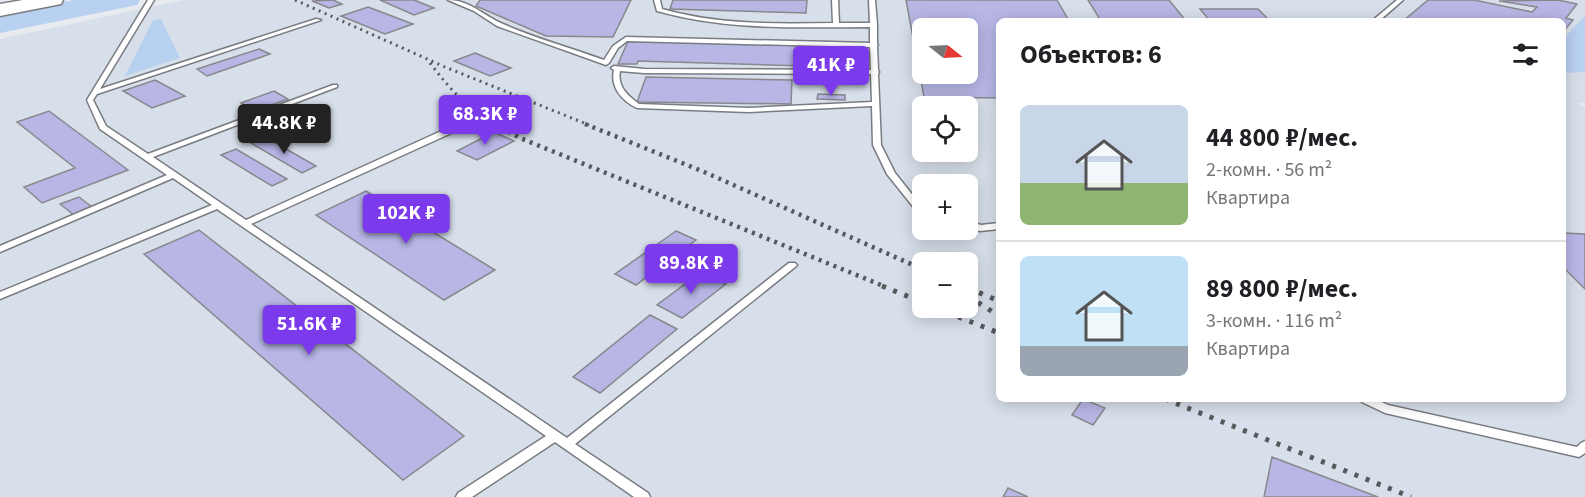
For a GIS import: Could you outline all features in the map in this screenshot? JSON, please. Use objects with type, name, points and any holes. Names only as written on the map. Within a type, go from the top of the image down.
[{"type":"main road","points":[[0,10],[50,0]]},
{"type":"lane","points":[[151,0],[90,100],[103,127],[644,497]]},
{"type":"lane","points":[[452,0],[476,10],[499,25],[606,63],[616,70],[876,72]]},
{"type":"lane","points":[[657,0],[659,10],[684,19],[874,25]]},
{"type":"lane","points":[[835,0],[836,24]]},
{"type":"lane","points":[[872,0],[877,146],[891,174],[912,200]]},
{"type":"lane","points":[[1378,18],[1399,0]]},
{"type":"lane","points":[[94,93],[318,20]]},
{"type":"lane","points":[[606,63],[615,47],[626,39],[875,45]]},
{"type":"lane","points":[[616,70],[618,88],[625,98],[637,106],[768,110],[822,105],[876,104]]},
{"type":"lane","points":[[147,157],[335,86]]},
{"type":"lane","points":[[245,224],[464,124]]},
{"type":"lane","points":[[0,249],[174,175]]},
{"type":"lane","points":[[0,296],[218,206]]},
{"type":"lane","points":[[978,227],[996,226]]},
{"type":"lane","points":[[567,444],[792,265]]},
{"type":"lane","points":[[1372,402],[1385,409],[1580,452],[1585,446]]},
{"type":"lane","points":[[462,497],[555,436]]},
{"type":"shaded area","points":[[74,0],[140,0],[137,5],[0,33],[0,14]]},
{"type":"shaded area","points":[[184,0],[1585,0],[1585,103],[1578,103],[1585,108],[1585,497],[0,497],[0,39]]},
{"type":"shaded area","points":[[1585,16],[1585,72],[1566,73],[1566,36]]},
{"type":"shaded area","points":[[161,19],[180,58],[125,76],[153,20]]},
{"type":"building","points":[[333,0],[342,4],[329,8],[312,1]]},
{"type":"building","points":[[380,0],[414,0],[434,8],[414,15]]},
{"type":"building","points":[[480,0],[631,0],[613,37],[546,36],[476,6]]},
{"type":"building","points":[[673,0],[807,0],[806,13],[670,9]]},
{"type":"building","points":[[906,0],[1057,0],[1067,18],[996,18],[996,98],[924,96],[922,84],[978,84],[978,18],[912,18],[912,32]]},
{"type":"building","points":[[1088,0],[1169,0],[1184,18],[1099,18]]},
{"type":"building","points":[[1428,0],[1474,0],[1532,12],[1537,7],[1499,1],[1558,0],[1577,4],[1566,18],[1407,18]]},
{"type":"building","points":[[368,7],[413,24],[385,34],[341,16]]},
{"type":"building","points":[[1200,9],[1258,9],[1267,18],[1208,18]]},
{"type":"building","points":[[1566,18],[1573,20],[1566,28]]},
{"type":"building","points":[[629,39],[839,45],[839,67],[638,61],[637,64],[618,64]]},
{"type":"building","points":[[259,49],[270,54],[207,76],[197,69]]},
{"type":"building","points":[[475,53],[511,68],[490,76],[454,61]]},
{"type":"building","points":[[646,77],[792,80],[791,104],[637,102]]},
{"type":"building","points":[[155,80],[185,96],[152,108],[123,91]]},
{"type":"building","points":[[274,91],[288,99],[255,111],[241,103]]},
{"type":"building","points":[[818,94],[845,95],[845,100],[817,99]]},
{"type":"building","points":[[49,111],[128,170],[42,203],[24,187],[75,168],[17,122]]},
{"type":"building","points":[[494,132],[514,141],[477,160],[457,151]]},
{"type":"building","points":[[265,137],[316,166],[302,173],[251,143]]},
{"type":"building","points":[[236,149],[287,179],[272,186],[221,155]]},
{"type":"building","points":[[366,191],[495,270],[444,300],[316,215]]},
{"type":"building","points":[[79,197],[92,207],[74,215],[60,204]]},
{"type":"building","points":[[199,230],[464,436],[403,480],[144,254]]},
{"type":"building","points":[[676,231],[696,240],[636,285],[615,274]]},
{"type":"building","points":[[1566,233],[1585,234],[1585,289],[1566,270]]},
{"type":"building","points":[[701,272],[726,284],[682,318],[657,305]]},
{"type":"building","points":[[650,315],[677,329],[600,393],[573,377]]},
{"type":"building","points":[[1081,402],[1090,402],[1105,408],[1093,425],[1072,415]]},
{"type":"building","points":[[1272,457],[1378,497],[1264,497]]},
{"type":"building","points":[[1008,488],[1028,497],[1003,497]]},
{"type":"railway","points":[[295,0],[445,67],[589,125]]},
{"type":"railway","points":[[430,63],[460,98],[477,113],[497,125]]},
{"type":"railway","points":[[494,124],[520,138],[886,287]]},
{"type":"railway","points":[[585,124],[702,171],[912,265]]},
{"type":"railway","points":[[882,286],[912,298]]},
{"type":"railway","points":[[978,292],[996,300]]},
{"type":"railway","points":[[978,302],[996,314]]},
{"type":"railway","points":[[961,318],[996,332]]},
{"type":"railway","points":[[1173,402],[1411,497]]}]
